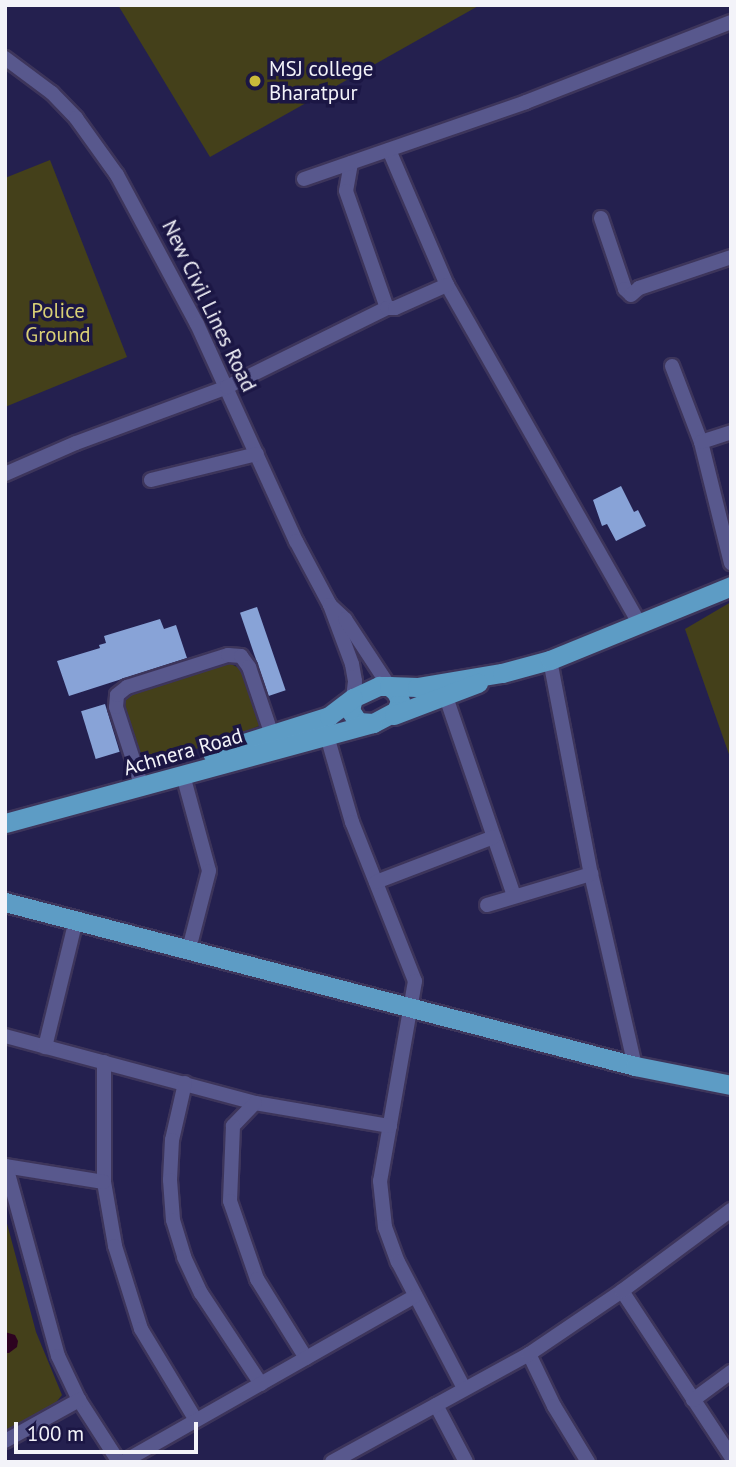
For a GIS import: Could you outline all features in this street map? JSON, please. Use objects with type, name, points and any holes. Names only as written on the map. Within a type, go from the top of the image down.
[{"type":"main road","points":[[502,673],[446,697],[373,723],[363,724],[354,719],[350,710],[353,698],[379,686],[417,687],[502,673],[550,660],[731,586]]},
{"type":"main road","points":[[389,686],[400,701],[394,715]]},
{"type":"main road","name":"Achnera Road","points":[[5,810],[141,781],[183,775],[275,742],[329,716],[353,698]]},
{"type":"main road","name":"Achnera Road","points":[[5,823],[275,742],[327,736],[373,723]]},
{"type":"main road","points":[[5,902],[635,1066],[731,1085]]},
{"type":"street","points":[[304,179],[526,102],[731,22]]},
{"type":"street","name":"New Civil Lines Road","points":[[5,58],[52,93],[98,145],[145,223],[227,387],[296,541],[330,605]]},
{"type":"street","points":[[389,150],[447,285],[639,623]]},
{"type":"street","points":[[351,163],[346,191],[387,308]]},
{"type":"street","points":[[601,218],[625,289],[631,295],[639,288],[731,257]]},
{"type":"street","points":[[5,474],[76,443],[227,387],[387,308],[395,308],[447,285]]},
{"type":"street","points":[[672,366],[701,442],[731,562]]},
{"type":"street","points":[[701,442],[731,432]]},
{"type":"street","points":[[151,480],[257,454]]},
{"type":"street","points":[[330,605],[345,619],[389,686]]},
{"type":"street","points":[[330,605],[352,664],[355,681],[353,698]]},
{"type":"street","points":[[141,781],[116,706],[117,695],[127,687],[228,654],[241,656],[249,667],[275,742]]},
{"type":"street","points":[[550,660],[591,874],[635,1066]]},
{"type":"street","points":[[446,697],[514,896]]},
{"type":"street","points":[[327,736],[352,822],[415,981],[380,1181],[385,1227],[415,1296],[464,1388]]},
{"type":"street","points":[[183,775],[209,871],[189,949]]},
{"type":"street","points":[[376,882],[494,836]]},
{"type":"street","points":[[487,905],[591,874]]},
{"type":"street","points":[[45,1047],[76,920]]},
{"type":"street","points":[[5,1036],[255,1103],[390,1126]]},
{"type":"street","points":[[104,1062],[104,1182],[115,1246],[141,1329],[196,1420]]},
{"type":"street","points":[[185,1083],[172,1140],[170,1180],[173,1220],[184,1257],[201,1293],[261,1384]]},
{"type":"street","points":[[255,1103],[233,1126],[230,1201],[257,1279],[306,1358]]},
{"type":"street","points":[[104,1182],[6,1166],[58,1356],[79,1399],[121,1462],[415,1296]]},
{"type":"street","points":[[332,1462],[529,1354],[622,1291],[731,1210]]},
{"type":"street","points":[[622,1291],[731,1456]]},
{"type":"street","points":[[529,1354],[554,1406],[588,1462]]},
{"type":"street","points":[[694,1400],[731,1372]]},
{"type":"street","points":[[5,1441],[79,1399]]},
{"type":"street","points":[[436,1405],[466,1462]]},
{"type":"green space","name":"MSJ college Bharatpur","points":[[118,5],[480,5],[210,157]]},
{"type":"green space","name":"Police Ground","points":[[50,160],[127,357],[5,407],[5,178]]},
{"type":"green space","points":[[731,602],[731,760],[685,629]]},
{"type":"green space","points":[[227,662],[241,669],[262,725],[210,745],[140,764],[122,703],[134,692]]},
{"type":"green space","points":[[5,1216],[36,1332],[62,1395],[54,1405],[5,1432]]},
{"type":"shaded area","points":[[5,1332],[15,1335],[18,1341],[17,1347],[9,1353],[5,1353]]},
{"type":"building","points":[[621,486],[634,512],[638,510],[646,526],[616,541],[607,524],[602,526],[593,500]]},
{"type":"building","points":[[257,607],[286,690],[269,696],[240,613]]},
{"type":"building","points":[[160,619],[164,629],[176,625],[187,658],[69,696],[57,661],[100,648],[99,645],[106,643],[104,636]]},
{"type":"building","points":[[105,704],[120,752],[96,759],[81,711]]},
{"type":"place","name":"MSJ college Bharatpur","points":[[255,81]]}]
